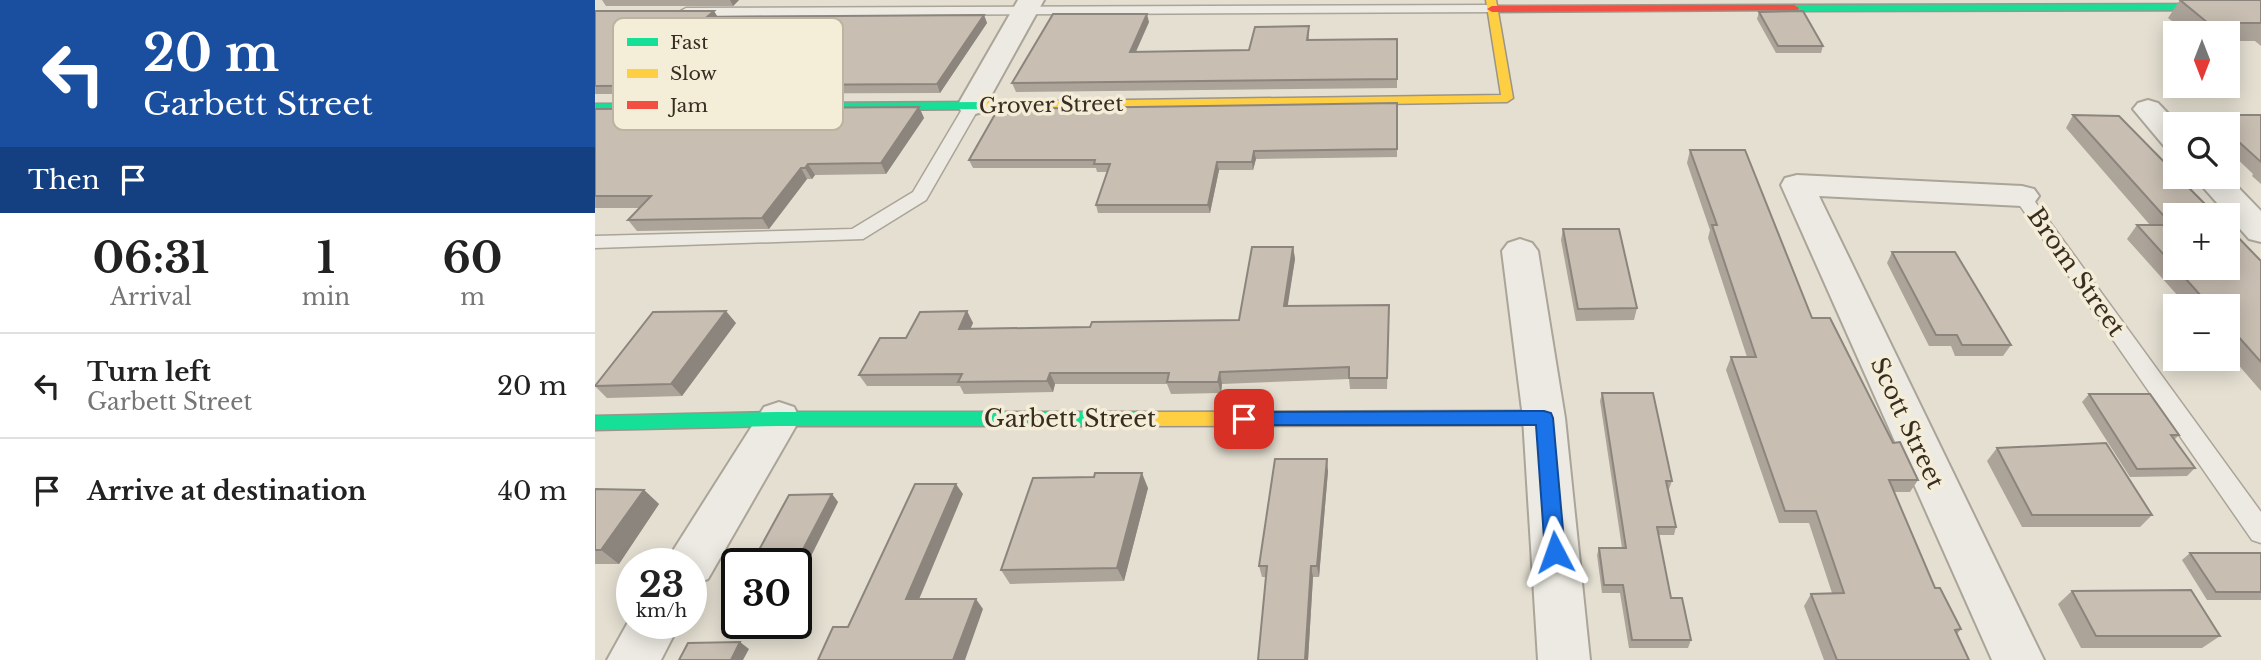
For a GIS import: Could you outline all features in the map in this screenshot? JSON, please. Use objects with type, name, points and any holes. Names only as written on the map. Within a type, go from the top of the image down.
[{"type":"street","points":[[1492,4],[2035,4],[2261,7]]},
{"type":"street","name":"Grover Street","points":[[843,107],[1507,97],[1492,4]]},
{"type":"street","points":[[972,106],[1027,5]]},
{"type":"street","name":"Grover Street","points":[[595,108],[613,108]]},
{"type":"street","points":[[2148,109],[2163,126]]},
{"type":"street","name":"Brom Street","points":[[1797,185],[2022,196]]},
{"type":"street","name":"Scott Street","points":[[1797,185],[2018,660]]},
{"type":"street","points":[[2221,189],[2261,231]]},
{"type":"street","points":[[1520,251],[1544,418],[1564,660]]},
{"type":"street","name":"Garbett Street","points":[[595,423],[779,419],[1544,418]]},
{"type":"street","points":[[701,548],[779,419]]},
{"type":"street","points":[[633,660],[645,639]]},
{"type":"lane","points":[[664,12],[1027,5],[1492,4]]},
{"type":"lane","points":[[595,242],[856,235],[920,196],[972,106]]},
{"type":"lane","name":"Brom Street","points":[[2022,196],[2261,532]]},
{"type":"building","points":[[2180,0],[2261,0],[2261,23],[2206,21]]},
{"type":"building","points":[[595,11],[714,11],[707,17],[984,15],[937,84],[843,85],[843,18],[613,18],[613,86],[595,86]]},
{"type":"building","points":[[1803,11],[1823,46],[1778,46],[1759,12]]},
{"type":"building","points":[[1053,14],[1147,14],[1130,52],[1249,50],[1255,27],[1309,26],[1307,40],[1397,39],[1397,79],[1012,83]]},
{"type":"building","points":[[1397,103],[1397,149],[1254,151],[1252,162],[1217,162],[1208,205],[1096,205],[1110,164],[1094,164],[1095,160],[969,160],[998,109]]},
{"type":"building","points":[[843,107],[919,107],[881,163],[808,164],[801,168],[762,218],[628,220],[651,196],[595,196],[595,109],[613,109],[613,130],[843,130]]},
{"type":"building","points":[[2073,115],[2119,116],[2163,161],[2163,189],[2190,189],[2204,203],[2163,203],[2163,215]]},
{"type":"building","points":[[2240,115],[2261,115],[2261,162],[2240,143]]},
{"type":"building","points":[[1690,150],[1745,150],[1812,318],[1830,318],[1893,443],[1900,442],[1918,480],[1889,480],[1935,588],[1940,588],[1961,629],[1955,630],[1969,660],[1837,660],[1811,594],[1844,593],[1816,511],[1785,511],[1731,357],[1756,357],[1712,225],[1717,225]]},
{"type":"building","points":[[2137,225],[2163,225],[2163,254]]},
{"type":"building","points":[[1563,229],[1619,229],[1637,308],[1578,309]]},
{"type":"building","points":[[2240,239],[2261,261],[2261,362],[2240,338],[2240,294],[2199,294],[2187,280],[2240,280]]},
{"type":"building","points":[[1252,247],[1293,247],[1284,306],[1389,305],[1387,378],[1349,378],[1349,367],[1220,372],[1218,382],[1167,382],[1169,373],[1050,373],[1047,381],[958,382],[962,374],[859,375],[880,338],[906,338],[920,312],[967,311],[959,329],[1090,327],[1092,322],[1239,320]]},
{"type":"building","points":[[1892,252],[1955,252],[2011,345],[1962,345],[1957,335],[1936,335]]},
{"type":"building","points":[[726,311],[671,384],[595,386],[653,312]]},
{"type":"building","points":[[1602,393],[1653,393],[1672,481],[1666,481],[1676,527],[1657,527],[1671,598],[1682,598],[1691,640],[1632,640],[1623,585],[1604,585],[1599,548],[1626,548]]},
{"type":"building","points":[[2089,394],[2150,394],[2179,435],[2171,435],[2195,468],[2137,469]]},
{"type":"building","points":[[2106,443],[2152,515],[2032,515],[1997,448]]},
{"type":"building","points":[[1275,459],[1327,459],[1317,566],[1311,566],[1305,660],[1258,660],[1267,566],[1259,566]]},
{"type":"building","points":[[1095,473],[1142,473],[1117,568],[1001,570],[1033,478],[1094,477]]},
{"type":"building","points":[[915,484],[956,484],[906,599],[976,599],[953,660],[818,660],[833,627],[848,627]]},
{"type":"building","points":[[595,489],[644,490],[601,550],[595,550]]},
{"type":"building","points":[[832,494],[804,548],[760,548],[789,495]]},
{"type":"building","points":[[2190,553],[2261,553],[2261,592],[2216,592]]},
{"type":"building","points":[[2191,590],[2220,636],[2096,636],[2072,591]]},
{"type":"building","points":[[740,642],[731,660],[679,660],[688,643]]},
{"type":"traffic: fast","points":[[1794,8],[2261,7]]},
{"type":"traffic: fast","points":[[843,107],[984,106]]},
{"type":"traffic: fast","points":[[595,108],[613,108]]},
{"type":"traffic: fast","points":[[595,423],[779,419],[1137,419]]},
{"type":"traffic: slow","points":[[984,106],[1507,98],[1491,0]]},
{"type":"traffic: slow","points":[[1137,419],[1544,418]]},
{"type":"traffic: jam","points":[[1492,9],[1794,8]]},
{"type":"route","points":[[1244,419],[1544,418],[1555,552]]}]
